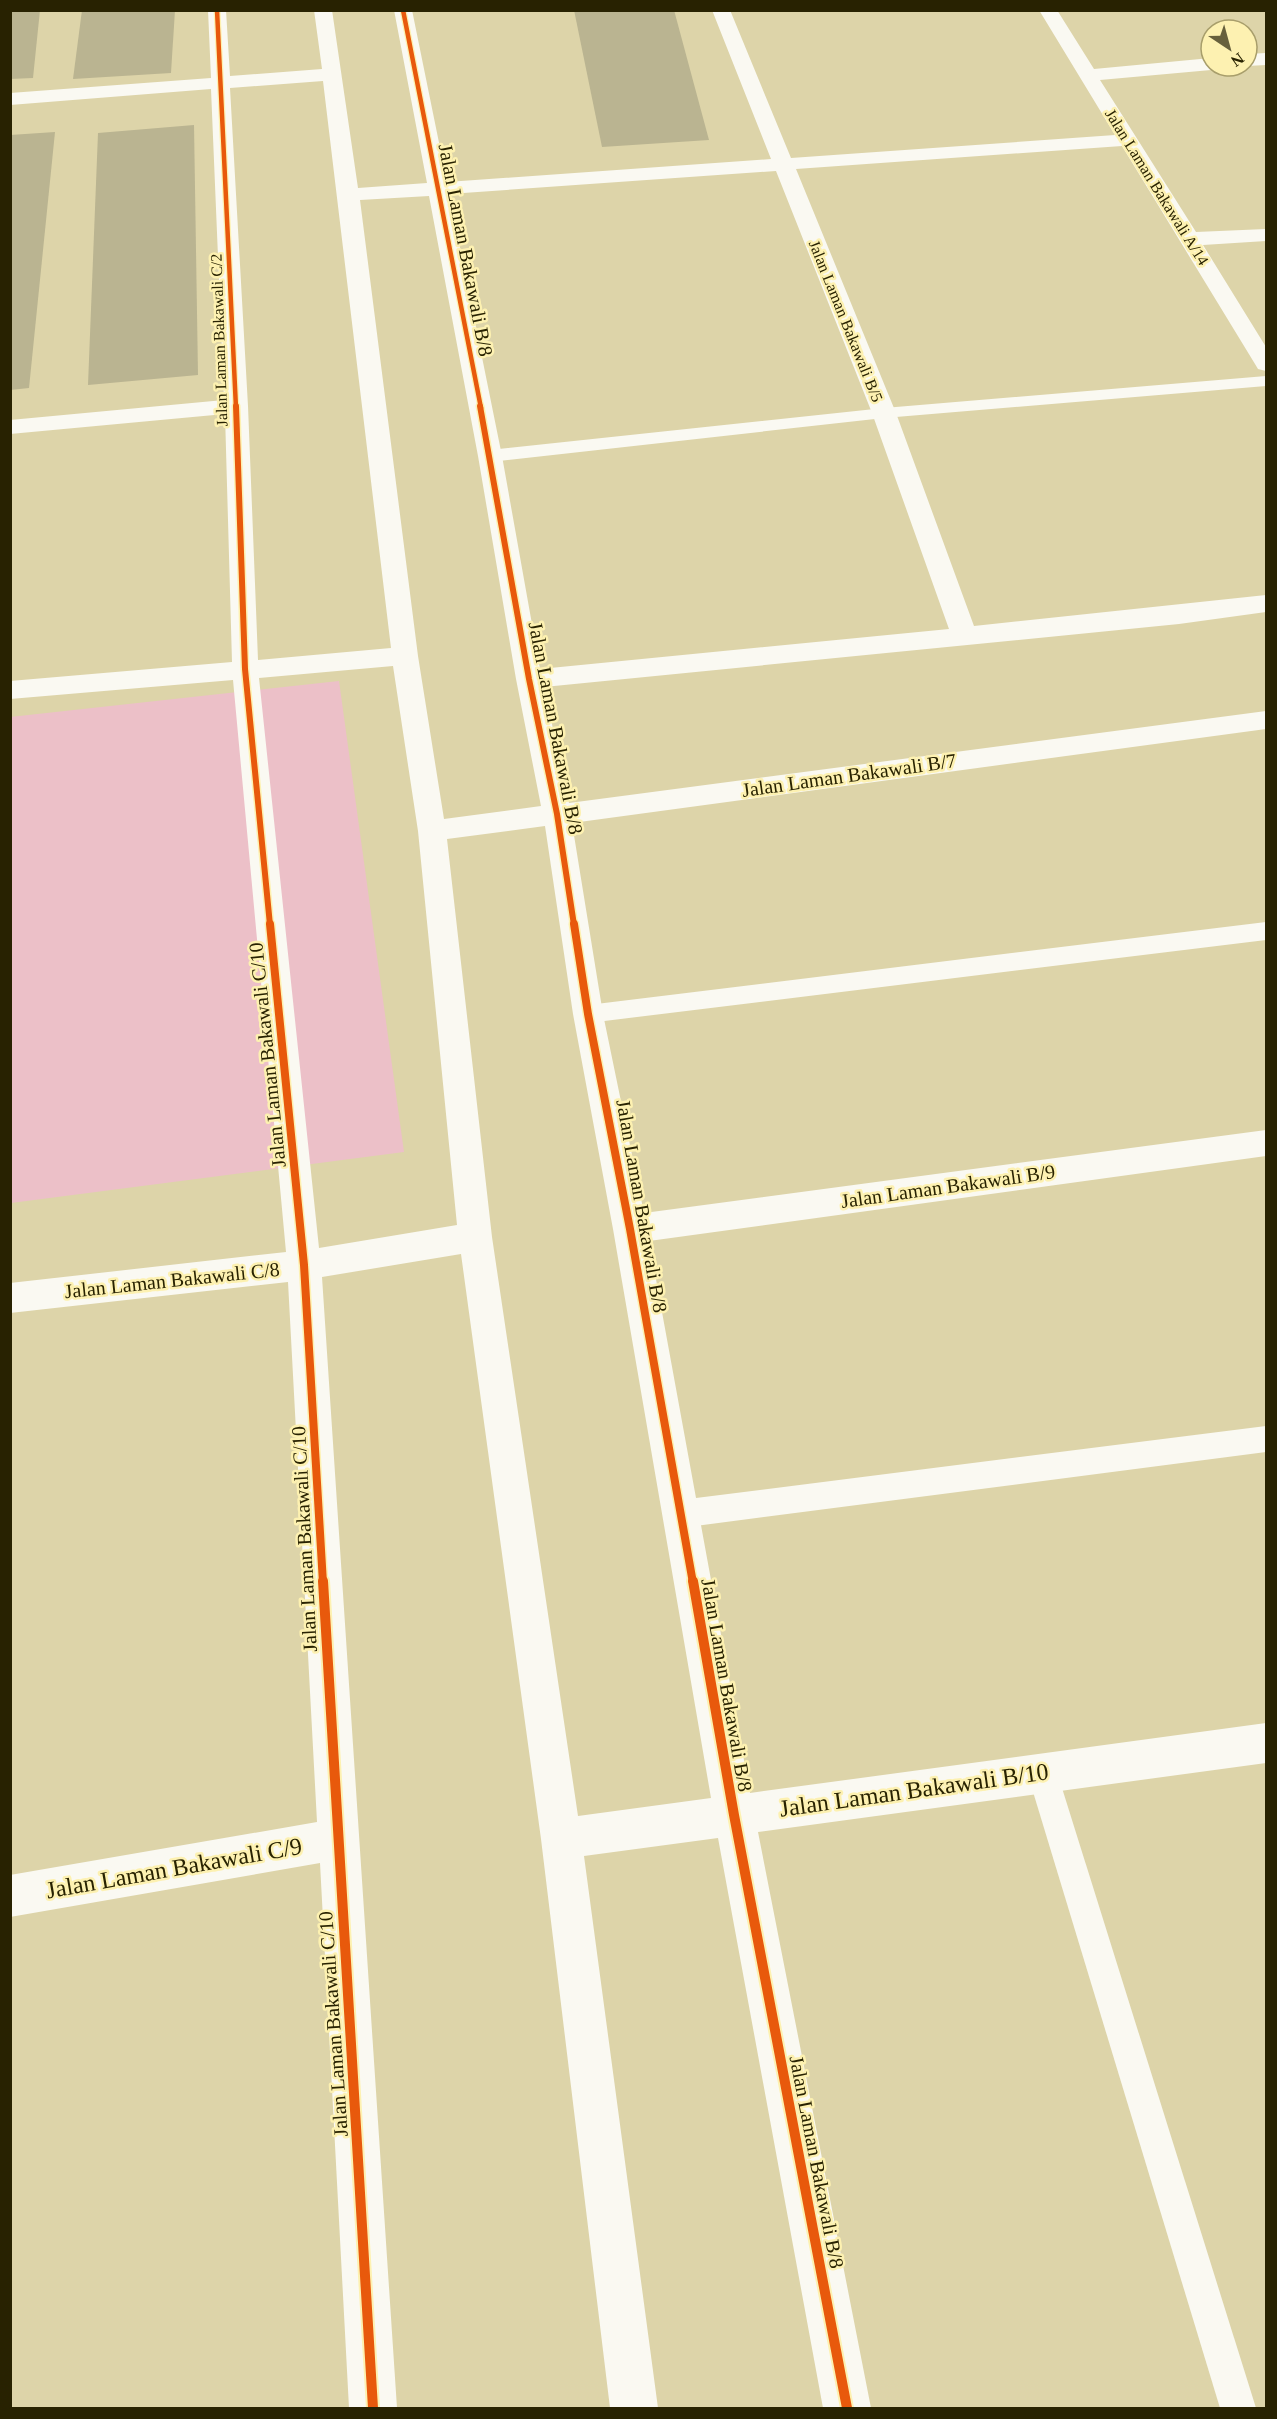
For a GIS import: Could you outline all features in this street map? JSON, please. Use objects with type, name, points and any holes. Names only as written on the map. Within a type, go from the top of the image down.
[{"type":"street","name":"Jalan Laman Bakawali C/2","points":[[217,10],[236,406],[245,669]]},
{"type":"street","points":[[323,10],[349,195],[405,656],[432,831],[475,1237],[561,1839],[634,2409]]},
{"type":"street","name":"Jalan Laman Bakawali B/8","points":[[402,10],[490,456],[529,679],[557,814],[588,1014],[630,1228],[734,1815],[847,2409]]},
{"type":"street","name":"Jalan Laman Bakawali B/5","points":[[721,10],[781,164],[884,413],[964,635]]},
{"type":"street","name":"Jalan Laman Bakawali A/14","points":[[1048,10],[1266,364]]},
{"type":"street","points":[[1087,75],[1199,64]]},
{"type":"street","points":[[10,99],[333,74]]},
{"type":"street","points":[[349,195],[1126,140]]},
{"type":"street","points":[[1191,239],[1266,235]]},
{"type":"street","points":[[10,427],[236,406]]},
{"type":"street","points":[[529,679],[1179,615],[1266,604]]},
{"type":"street","points":[[10,690],[405,656]]},
{"type":"street","name":"Jalan Laman Bakawali C/10","points":[[245,669],[304,1265],[373,2409]]},
{"type":"street","name":"Jalan Laman Bakawali B/7","points":[[432,831],[1266,720]]},
{"type":"street","name":"Jalan Laman Bakawali B/9","points":[[630,1228],[1266,1143]]},
{"type":"street","name":"Jalan Laman Bakawali C/8","points":[[10,1298],[304,1265],[475,1237]]},
{"type":"street","name":"Jalan Laman Bakawali B/10","points":[[561,1839],[1266,1743]]},
{"type":"street","name":"Jalan Laman Bakawali C/9","points":[[10,1896],[338,1839]]},
{"type":"lane","points":[[490,456],[884,413],[1266,381]]},
{"type":"lane","points":[[588,1014],[1266,930]]},
{"type":"lane","points":[[680,1515],[1266,1439]]},
{"type":"lane","points":[[1042,1772],[1238,2409]]},
{"type":"shaded area","points":[[339,681],[404,1152],[11,1203],[10,717]]},
{"type":"building","points":[[10,10],[40,10],[33,78],[10,79]]},
{"type":"building","points":[[82,10],[175,10],[171,73],[73,79]]},
{"type":"building","points":[[574,10],[674,10],[709,140],[602,147]]},
{"type":"building","points":[[194,125],[198,375],[88,385],[98,133]]},
{"type":"building","points":[[55,132],[29,388],[10,390],[10,135]]},
{"type":"cycle path","points":[[217,10],[236,406],[245,669],[304,1265],[373,2408]]},
{"type":"cycle path","points":[[403,10],[490,456],[529,679],[557,814],[588,1014],[630,1229],[734,1815],[847,2408]]}]
